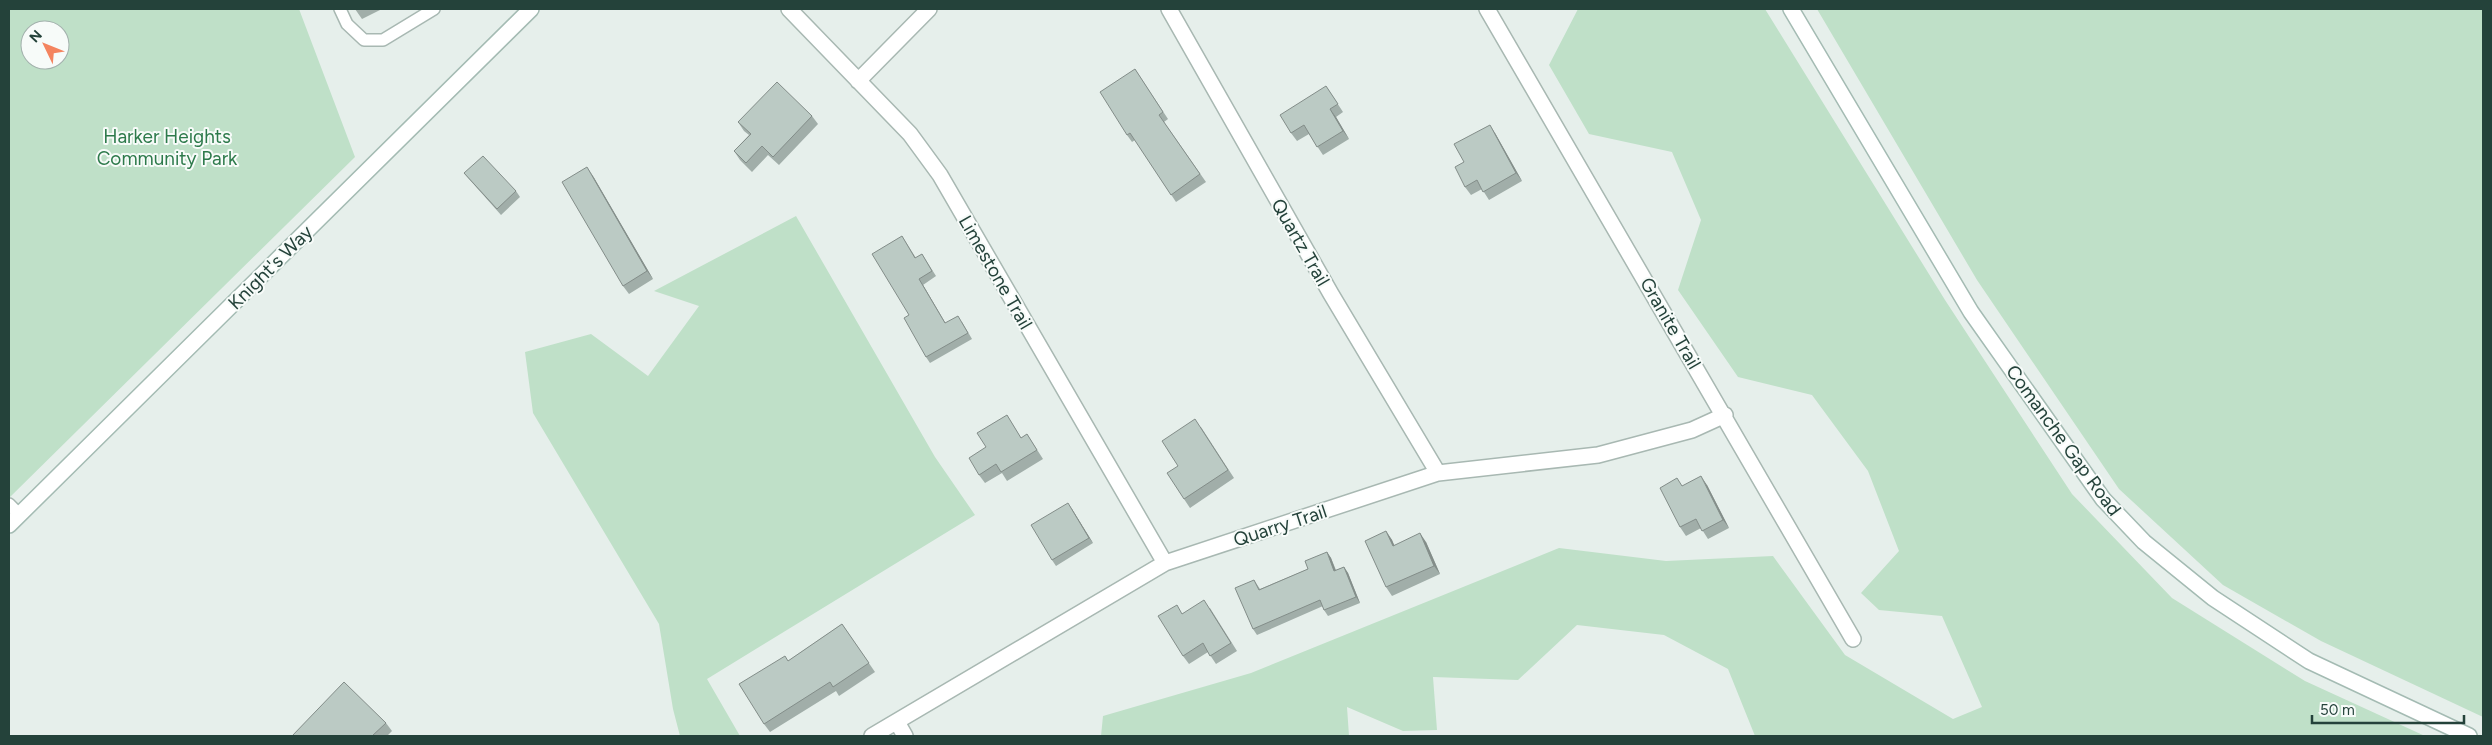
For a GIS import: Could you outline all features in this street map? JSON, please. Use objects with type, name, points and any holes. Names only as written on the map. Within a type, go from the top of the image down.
[{"type":"street","name":"Knight's Way","points":[[12,514],[531,9]]},
{"type":"street","name":"Limestone Trail","points":[[789,9],[910,134],[940,175],[1165,563]]},
{"type":"street","points":[[858,81],[929,9]]},
{"type":"street","name":"Quartz Trail","points":[[1169,9],[1331,294],[1438,473]]},
{"type":"street","name":"Granite Trail","points":[[1487,9],[1853,639]]},
{"type":"street","name":"Comanche Gap Road","points":[[1791,9],[1971,312],[2103,499],[2144,542],[2213,598],[2308,661],[2469,736]]},
{"type":"street","name":"Quarry Trail","points":[[872,736],[1165,563],[1438,473],[1598,455],[1692,430],[1724,415]]},
{"type":"street","points":[[896,722],[905,736]]},
{"type":"lane","points":[[340,9],[347,24],[364,40],[383,40],[434,9]]},
{"type":"green space","name":"Harker Heights Community Park","points":[[9,9],[299,9],[355,157],[9,498]]},
{"type":"green space","points":[[1578,9],[1765,9],[1945,300],[2072,494],[2172,598],[2305,681],[2425,736],[1755,736],[1728,669],[1664,635],[1577,625],[1518,680],[1433,677],[1437,730],[1403,731],[1347,707],[1349,736],[1101,736],[1103,716],[1251,673],[1559,548],[1666,561],[1773,556],[1845,655],[1953,719],[1982,707],[1942,616],[1879,610],[1861,593],[1899,551],[1868,471],[1812,395],[1738,377],[1678,290],[1701,220],[1672,152],[1589,134],[1549,65]]},
{"type":"green space","points":[[1817,9],[2483,9],[2483,717],[2321,641],[2223,585],[2119,489],[1977,280]]},
{"type":"green space","points":[[796,216],[935,457],[975,515],[707,679],[740,736],[680,736],[673,709],[659,624],[533,413],[525,352],[591,334],[648,376],[699,306],[654,291]]},
{"type":"building","points":[[1135,69],[1163,112],[1159,115],[1200,174],[1171,195],[1130,133],[1127,135],[1100,92]]},
{"type":"building","points":[[777,82],[812,116],[773,157],[762,146],[746,163],[734,151],[751,134],[738,122]]},
{"type":"building","points":[[1326,86],[1338,104],[1330,109],[1343,131],[1317,147],[1304,125],[1291,133],[1280,115]]},
{"type":"building","points":[[1490,125],[1516,173],[1483,192],[1477,180],[1465,187],[1455,167],[1464,162],[1454,144]]},
{"type":"building","points":[[483,156],[516,191],[497,209],[464,173]]},
{"type":"building","points":[[587,167],[647,271],[623,286],[562,182]]},
{"type":"building","points":[[902,236],[915,258],[922,254],[932,271],[919,279],[945,323],[958,316],[968,333],[926,357],[904,318],[909,315],[872,254]]},
{"type":"building","points":[[1007,415],[1021,438],[1027,434],[1037,450],[1001,472],[996,464],[979,475],[969,458],[986,447],[977,433]]},
{"type":"building","points":[[1195,419],[1228,470],[1184,499],[1167,473],[1178,466],[1162,441]]},
{"type":"building","points":[[1701,476],[1723,520],[1702,531],[1696,519],[1680,527],[1660,488],[1677,478],[1682,486]]},
{"type":"building","points":[[1068,503],[1089,538],[1052,560],[1031,525]]},
{"type":"building","points":[[1386,531],[1393,546],[1420,533],[1434,566],[1386,587],[1365,541]]},
{"type":"building","points":[[1327,552],[1334,571],[1344,567],[1356,597],[1324,610],[1320,600],[1253,629],[1235,588],[1254,580],[1259,590],[1308,569],[1305,561]]},
{"type":"building","points":[[1204,600],[1231,643],[1210,656],[1203,643],[1183,656],[1158,616],[1177,605],[1182,614]]},
{"type":"building","points":[[842,624],[869,663],[833,687],[830,682],[764,724],[739,684],[785,656],[788,661]]},
{"type":"building","points":[[344,682],[386,723],[372,736],[292,736]]}]
